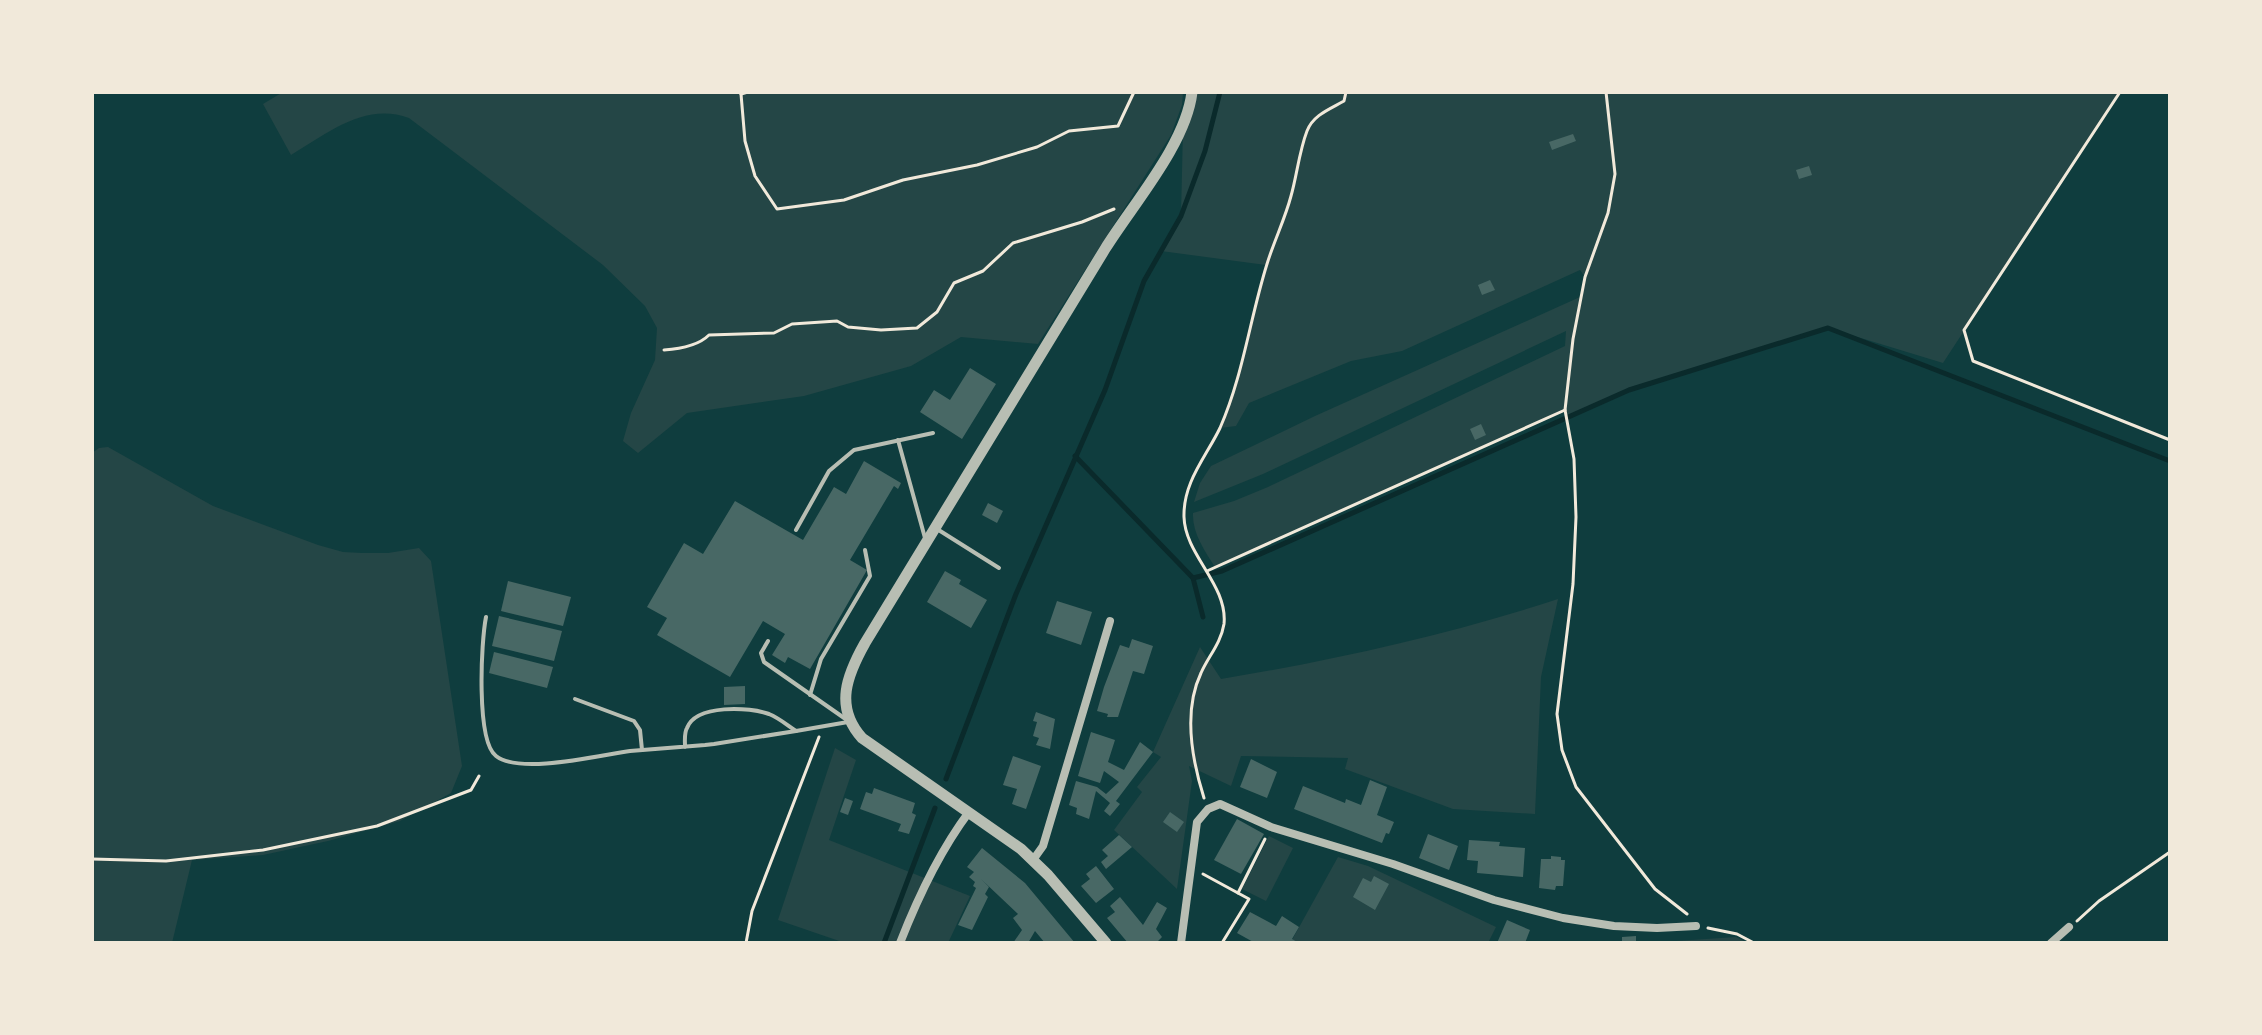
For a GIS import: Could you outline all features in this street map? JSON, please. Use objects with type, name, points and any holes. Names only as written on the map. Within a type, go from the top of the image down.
[{"type":"street","points":[[1106,943],[1033,860],[969,812],[871,746],[850,722],[845,700],[849,674],[865,643],[1106,247],[1183,128],[1192,92]]},
{"type":"street","points":[[1033,860],[1043,846],[1110,621]]},
{"type":"street","points":[[1181,943],[1197,822],[1208,809],[1220,804],[1271,827],[1393,864],[1494,900],[1570,920],[1657,928],[1696,926]]},
{"type":"street","points":[[900,943],[915,905],[951,835],[969,812]]},
{"type":"street","points":[[2051,943],[2069,927]]},
{"type":"lane","points":[[796,530],[832,468],[858,448],[933,433]]},
{"type":"lane","points":[[898,440],[926,542]]},
{"type":"lane","points":[[935,528],[999,568]]},
{"type":"lane","points":[[810,695],[819,664],[870,576],[865,550]]},
{"type":"lane","points":[[486,617],[482,641],[484,726],[487,744],[496,756],[510,762],[544,763],[685,747],[850,722]]},
{"type":"lane","points":[[768,641],[761,653],[764,662],[850,722]]},
{"type":"lane","points":[[575,699],[634,721],[640,730],[642,750]]},
{"type":"lane","points":[[685,747],[690,723],[700,715],[714,711],[744,709],[760,712],[796,731]]},
{"type":"path","points":[[748,92],[740,93],[745,141],[755,176],[777,209],[844,200],[903,180],[977,165],[1037,147],[1069,131],[1118,126],[1134,92]]},
{"type":"path","points":[[1208,809],[1191,739],[1193,700],[1200,674],[1213,654],[1224,624],[1217,592],[1190,541],[1184,517],[1193,474],[1220,428],[1243,359],[1267,265],[1291,196],[1307,129],[1315,118],[1344,101],[1346,92]]},
{"type":"path","points":[[1606,92],[1615,174],[1608,213],[1585,277],[1573,339],[1565,410],[1574,459],[1576,517],[1573,584],[1557,714],[1562,750],[1576,787],[1655,889],[1687,913],[1696,926],[1737,934],[1754,943]]},
{"type":"path","points":[[2120,92],[1964,330],[1973,361],[2170,440]]},
{"type":"path","points":[[664,350],[681,348],[704,340],[709,335],[774,333],[792,324],[837,321],[848,327],[881,330],[917,328],[937,312],[954,283],[983,271],[1013,243],[1082,222],[1109,209],[1120,210]]},
{"type":"path","points":[[1206,572],[1565,410]]},
{"type":"path","points":[[746,943],[752,911],[823,726]]},
{"type":"path","points":[[92,859],[166,861],[263,850],[377,826],[471,790],[479,776]]},
{"type":"path","points":[[1238,893],[1271,827]]},
{"type":"path","points":[[2069,927],[2099,901],[2170,852]]},
{"type":"path","points":[[1191,868],[1249,899],[1222,943]]},
{"type":"shaded area","points":[[283,92],[1183,92],[1182,105],[1171,135],[1038,344],[961,337],[911,366],[804,396],[687,413],[638,453],[623,441],[631,413],[655,360],[657,328],[645,306],[603,265],[409,118],[393,114],[362,117],[333,129],[291,155],[263,104]]},
{"type":"shaded area","points":[[1192,92],[2120,92],[1943,363],[1828,328],[1629,390],[1566,419],[1565,411],[1215,567],[1197,535],[1193,513],[1268,487],[1565,346],[1566,331],[1263,474],[1194,502],[1200,483],[1211,466],[1580,297],[1585,277],[1580,270],[1402,351],[1351,361],[1249,403],[1236,426],[1220,428],[1243,359],[1266,265],[1161,251],[1181,216],[1183,128]]},
{"type":"shaded area","points":[[108,447],[213,506],[318,545],[343,552],[362,553],[419,548],[431,561],[462,766],[451,793],[400,821],[263,855],[192,860],[172,943],[92,943],[92,453]]},
{"type":"shaded area","points":[[1558,599],[1541,677],[1535,814],[1453,809],[1345,769],[1348,758],[1241,756],[1231,786],[1189,766],[1192,781],[1177,889],[1114,830],[1142,792],[1137,787],[1161,757],[1153,752],[1200,647],[1221,679],[1391,645]]},
{"type":"shaded area","points":[[835,748],[856,760],[829,840],[970,896],[948,943],[845,943],[778,920]]},
{"type":"shaded area","points":[[1269,836],[1293,848],[1266,901],[1242,889]]},
{"type":"shaded area","points":[[1338,857],[1368,866],[1496,927],[1488,943],[1299,943],[1292,940]]},
{"type":"shaded area","points":[[1736,937],[1748,943],[1661,943],[1661,942]]},
{"type":"building","points":[[1573,134],[1576,141],[1552,150],[1549,142]]},
{"type":"building","points":[[1809,166],[1812,175],[1799,179],[1796,170]]},
{"type":"building","points":[[1490,280],[1495,290],[1482,295],[1478,285]]},
{"type":"building","points":[[970,368],[996,384],[962,439],[920,412],[934,390],[950,400]]},
{"type":"building","points":[[1481,424],[1486,435],[1475,440],[1470,429]]},
{"type":"building","points":[[864,461],[901,483],[898,489],[894,486],[850,560],[867,570],[810,669],[788,657],[785,663],[772,655],[785,634],[763,621],[730,677],[657,635],[667,618],[647,607],[684,543],[703,554],[735,501],[803,540],[834,487],[846,494]]},
{"type":"building","points":[[988,503],[1003,511],[997,523],[982,515]]},
{"type":"building","points":[[945,571],[961,580],[959,584],[987,600],[971,628],[927,602]]},
{"type":"building","points":[[508,581],[571,597],[563,626],[501,611]]},
{"type":"building","points":[[1057,601],[1092,612],[1081,645],[1046,633]]},
{"type":"building","points":[[499,616],[562,631],[554,661],[492,646]]},
{"type":"building","points":[[1132,639],[1153,646],[1144,674],[1133,671],[1118,717],[1107,717],[1108,714],[1097,711],[1104,687],[1120,645],[1129,648]]},
{"type":"building","points":[[494,652],[553,667],[547,688],[489,673]]},
{"type":"building","points":[[745,686],[745,704],[724,705],[724,687]]},
{"type":"building","points":[[1036,712],[1055,719],[1050,749],[1036,745],[1039,738],[1033,736],[1037,722],[1033,721]]},
{"type":"building","points":[[1091,732],[1115,740],[1108,762],[1124,770],[1140,742],[1153,752],[1116,801],[1120,804],[1110,816],[1104,811],[1110,803],[1096,791],[1089,819],[1076,814],[1077,808],[1069,805],[1076,781],[1097,787],[1106,794],[1119,782],[1104,771],[1100,783],[1078,776]]},
{"type":"building","points":[[1013,756],[1041,766],[1026,809],[1012,804],[1017,789],[1003,785]]},
{"type":"building","points":[[1251,759],[1277,772],[1267,798],[1240,787]]},
{"type":"building","points":[[1370,780],[1387,787],[1377,815],[1394,822],[1382,843],[1294,809],[1303,786],[1345,803],[1346,799],[1361,805]]},
{"type":"building","points":[[874,788],[915,803],[912,813],[916,815],[909,834],[898,831],[901,824],[860,809],[866,792],[872,794]]},
{"type":"building","points":[[845,798],[853,801],[848,815],[840,812]]},
{"type":"building","points":[[1170,812],[1184,822],[1177,832],[1163,822]]},
{"type":"building","points":[[1237,819],[1264,834],[1241,874],[1214,860]]},
{"type":"building","points":[[1428,834],[1458,846],[1449,870],[1419,858]]},
{"type":"building","points":[[1119,835],[1132,847],[1106,869],[1101,862],[1108,856],[1102,850]]},
{"type":"building","points":[[1469,840],[1500,842],[1499,846],[1525,848],[1523,877],[1477,873],[1478,861],[1467,860]]},
{"type":"building","points":[[982,848],[1025,883],[1075,943],[1045,943],[1035,931],[1028,943],[1013,943],[1022,930],[1013,918],[1018,914],[981,879],[989,887],[985,894],[988,897],[972,930],[958,925],[976,888],[969,877],[974,872],[967,867]]},
{"type":"building","points":[[1551,856],[1565,860],[1563,886],[1556,886],[1555,890],[1539,888],[1541,859],[1551,859]]},
{"type":"building","points":[[1096,866],[1114,889],[1096,903],[1081,886],[1090,879],[1086,874]]},
{"type":"building","points":[[1374,876],[1389,884],[1375,910],[1353,897],[1363,878],[1371,882]]},
{"type":"building","points":[[1120,897],[1143,925],[1157,902],[1167,908],[1156,929],[1162,937],[1156,943],[1128,943],[1107,918],[1115,912],[1110,906]]},
{"type":"building","points":[[1250,912],[1276,926],[1282,916],[1299,927],[1292,939],[1299,943],[1255,943],[1237,933]]},
{"type":"building","points":[[1507,920],[1530,930],[1525,943],[1497,943]]},
{"type":"building","points":[[1636,936],[1636,943],[1622,943],[1622,937]]},
{"type":"waterway","points":[[946,779],[1016,594],[1105,390],[1144,281],[1181,216],[1205,151],[1220,92]]},
{"type":"waterway","points":[[1193,578],[1222,571],[1629,390],[1828,328],[2170,461]]},
{"type":"waterway","points":[[1075,456],[1193,578],[1203,617]]},
{"type":"waterway","points":[[884,943],[935,808]]}]
